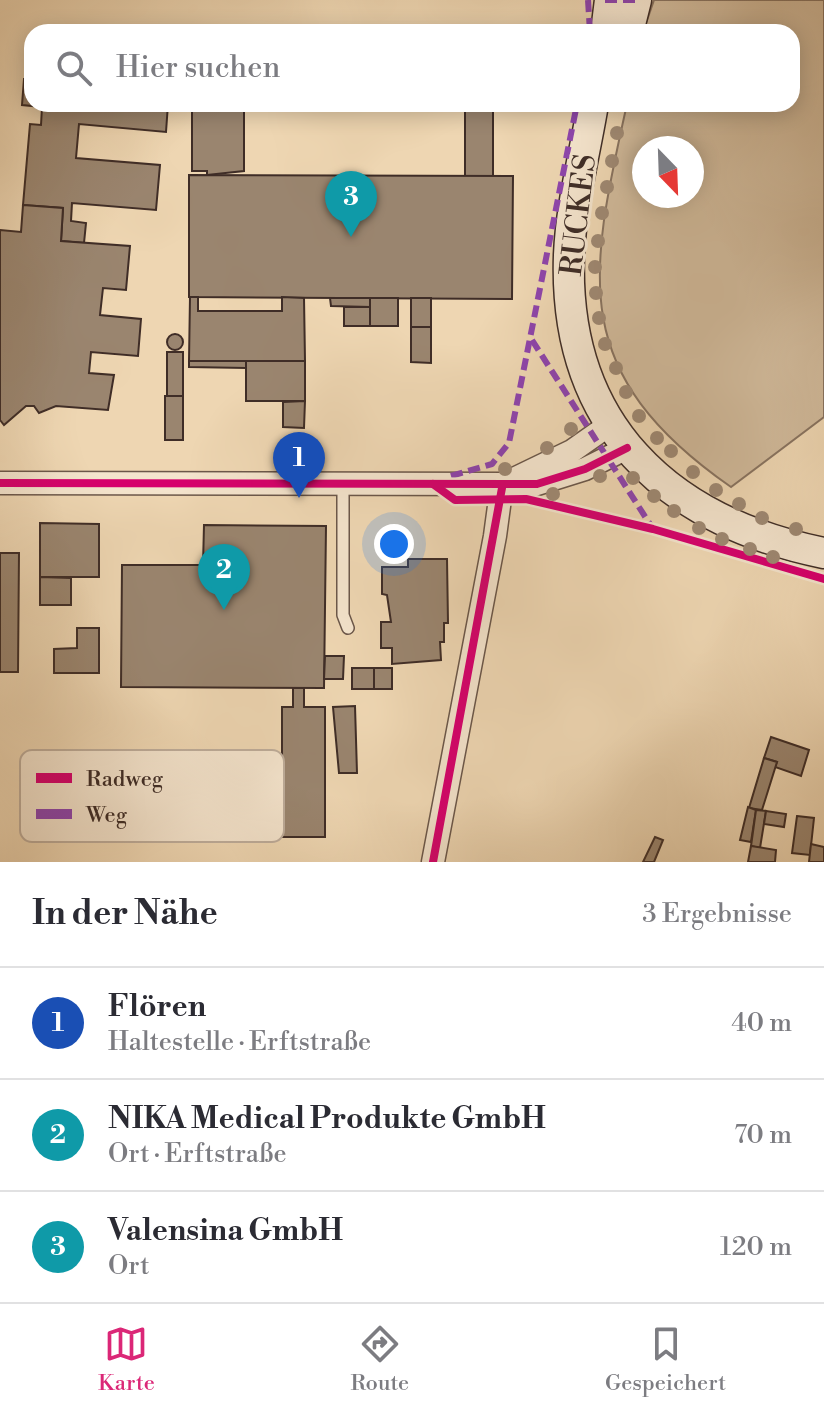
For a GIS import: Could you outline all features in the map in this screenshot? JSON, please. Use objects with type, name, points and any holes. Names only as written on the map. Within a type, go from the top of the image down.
[{"type":"main road","points":[[607,24],[610,0]]},
{"type":"main road","points":[[630,24],[636,0]]},
{"type":"main road","name":"RUCKES","points":[[592,112],[569,252],[569,298],[586,374],[621,433],[676,481],[753,533],[824,553]]},
{"type":"main road","name":"RUCKES","points":[[606,112],[590,197],[583,289],[600,366],[621,433]]},
{"type":"street","points":[[0,483],[537,484],[561,478],[621,433]]},
{"type":"street","points":[[433,862],[495,536],[502,484]]},
{"type":"lane","points":[[343,483],[343,615],[348,628]]},
{"type":"shaded area","points":[[654,0],[824,0],[824,417],[731,487],[678,445],[640,404],[616,362],[603,318],[600,272],[604,221],[625,112],[800,112],[800,24],[646,24]]},
{"type":"building","points":[[42,112],[167,112],[166,132],[79,124],[76,158],[160,165],[156,210],[72,203],[71,221],[86,223],[84,243],[61,241],[63,208],[23,205],[30,124],[41,125]]},
{"type":"building","points":[[192,112],[244,112],[244,171],[207,175],[207,171],[192,171]]},
{"type":"building","points":[[465,112],[493,112],[493,176],[465,176]]},
{"type":"building","points":[[189,175],[513,176],[512,299],[189,297]]},
{"type":"building","points":[[23,205],[63,208],[61,241],[130,246],[126,290],[103,288],[100,315],[141,319],[138,356],[91,352],[89,373],[114,375],[108,410],[56,406],[39,413],[34,406],[26,406],[4,425],[0,420],[0,230],[21,232]]},
{"type":"building","points":[[190,297],[198,297],[198,311],[282,311],[282,297],[304,298],[305,361],[189,361]]},
{"type":"building","points":[[330,298],[370,298],[370,307],[331,306]]},
{"type":"building","points":[[370,298],[398,298],[398,326],[370,326]]},
{"type":"building","points":[[411,298],[431,298],[431,327],[411,327]]},
{"type":"building","points":[[344,307],[370,307],[370,326],[344,326]]},
{"type":"building","points":[[411,327],[431,327],[431,363],[411,362]]},
{"type":"building","points":[[172,334],[178,334],[183,342],[181,348],[172,350],[167,345],[167,339]]},
{"type":"building","points":[[167,352],[183,352],[183,396],[167,396]]},
{"type":"building","points":[[189,361],[246,361],[246,368],[189,367]]},
{"type":"building","points":[[246,361],[305,361],[305,401],[246,401]]},
{"type":"building","points":[[165,396],[183,396],[183,440],[165,440]]},
{"type":"building","points":[[305,401],[304,428],[283,427],[283,402]]},
{"type":"building","points":[[40,523],[99,524],[99,577],[40,577]]},
{"type":"building","points":[[204,525],[326,526],[324,688],[121,687],[122,565],[203,565]]},
{"type":"building","points":[[0,553],[19,553],[18,672],[0,672]]},
{"type":"building","points":[[408,559],[447,559],[448,623],[444,623],[444,642],[440,642],[441,660],[392,664],[392,648],[381,648],[381,622],[391,622],[387,595],[382,594],[382,567],[408,567]]},
{"type":"building","points":[[40,577],[71,578],[71,605],[40,605]]},
{"type":"building","points":[[77,628],[99,628],[99,673],[54,673],[54,649],[77,648]]},
{"type":"building","points":[[325,656],[344,656],[343,679],[324,679]]},
{"type":"building","points":[[352,668],[374,668],[374,689],[352,689]]},
{"type":"building","points":[[374,668],[392,668],[392,689],[374,689]]},
{"type":"building","points":[[293,688],[304,688],[304,707],[325,707],[325,837],[284,837],[282,707],[293,707]]},
{"type":"building","points":[[355,706],[357,773],[339,773],[333,707]]},
{"type":"building","points":[[771,737],[809,750],[801,776],[775,767],[777,762],[764,758]]},
{"type":"building","points":[[764,758],[777,762],[762,810],[749,808]]},
{"type":"building","points":[[748,807],[756,810],[751,842],[740,840]]},
{"type":"building","points":[[756,810],[766,811],[760,848],[751,846]]},
{"type":"building","points":[[766,811],[786,814],[784,827],[764,824]]},
{"type":"building","points":[[797,816],[814,818],[810,855],[792,853]]},
{"type":"building","points":[[655,837],[663,840],[654,862],[643,862]]},
{"type":"building","points":[[811,844],[824,847],[824,862],[809,862]]},
{"type":"building","points":[[751,846],[776,850],[775,862],[748,862]]},
{"type":"marked path","points":[[588,0],[590,24]]},
{"type":"marked path","points":[[605,0],[639,0]]},
{"type":"marked path","points":[[451,476],[492,464],[509,443],[575,112]]},
{"type":"marked path","points":[[532,340],[653,529]]},
{"type":"cycle path","points":[[0,483],[537,484],[585,469],[627,448]]},
{"type":"cycle path","points":[[433,484],[455,500],[526,499],[653,529],[824,579]]},
{"type":"cycle path","points":[[433,862],[502,488]]},
{"type":"place","name":"Valensina GmbH","points":[[351,237]]},
{"type":"place","name":"Flören","points":[[299,498]]},
{"type":"place","name":"NIKA Medical Produkte GmbH","points":[[224,610]]}]
